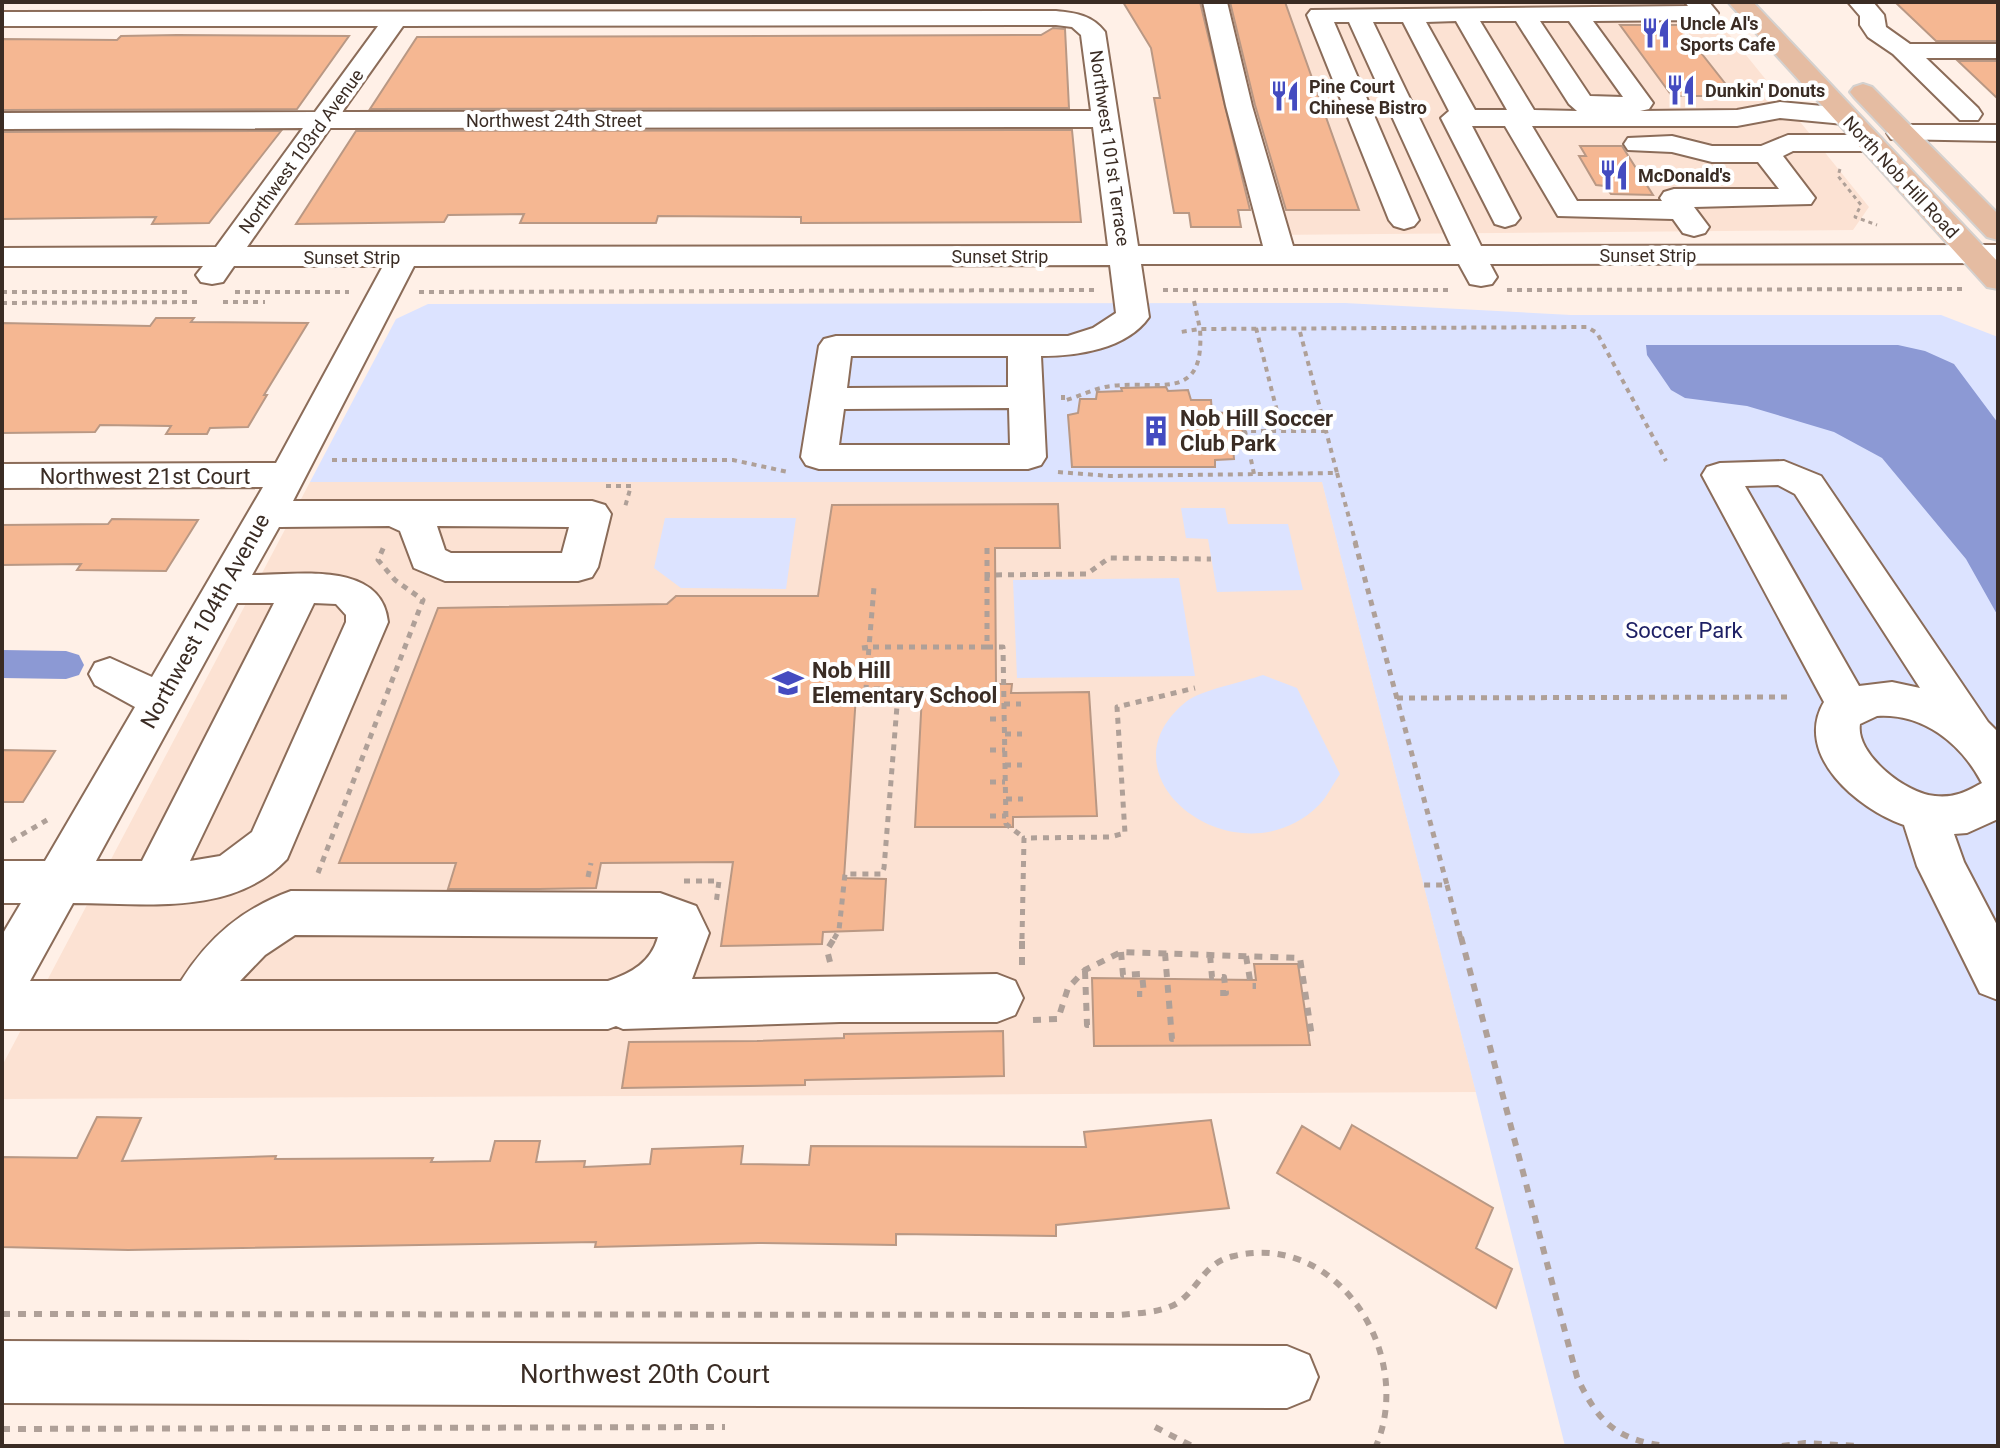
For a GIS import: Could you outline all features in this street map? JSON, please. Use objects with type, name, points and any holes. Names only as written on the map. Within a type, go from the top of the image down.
[{"type":"main road","name":"North Nob Hill Road","points":[[1745,8],[1869,143],[1986,254],[1989,283]]},
{"type":"main road","name":"North Nob Hill Road","points":[[1849,78],[1998,231]]},
{"type":"street","points":[[1215,2],[1239,106],[1280,254]]},
{"type":"street","points":[[1860,2],[1872,15],[1873,28],[1904,51],[1980,127],[1998,158]]},
{"type":"street","points":[[1404,220],[1319,15],[1524,15],[1745,8]]},
{"type":"street","points":[[1576,14],[1607,110]]},
{"type":"street","points":[[1358,15],[1478,279]]},
{"type":"street","points":[[1411,15],[1505,218]]},
{"type":"street","points":[[1464,15],[1568,210],[1660,179],[1801,198],[1766,154]]},
{"type":"street","points":[[1524,15],[1607,110],[1660,179],[1712,255]]},
{"type":"street","points":[[2,19],[396,18]]},
{"type":"street","name":"Northwest 101st Terrace","points":[[396,18],[1056,18],[1079,21],[1093,32],[1128,276]]},
{"type":"street","name":"Northwest 103rd Avenue","points":[[209,294],[225,257],[396,18]]},
{"type":"street","points":[[1904,51],[1998,51]]},
{"type":"street","points":[[1362,119],[1519,118],[1607,110],[1737,118],[1780,110],[1844,116]]},
{"type":"street","name":"Northwest 24th Street","points":[[2,121],[1106,119]]},
{"type":"street","points":[[1901,133],[1980,127]]},
{"type":"street","points":[[1660,179],[1672,144],[1712,154],[1766,154],[1788,143],[1869,143]]},
{"type":"street","name":"Sunset Strip","points":[[1128,276],[1280,254],[1478,279],[1712,255],[1986,254]]},
{"type":"street","name":"Sunset Strip","points":[[2,257],[225,257],[392,277]]},
{"type":"street","points":[[1024,347],[1028,457],[819,457],[836,346],[1071,346],[1116,329],[1133,317],[1128,276]]},
{"type":"street","name":"Sunset Strip","points":[[2,283],[209,294],[392,277],[1128,276],[1989,283]]},
{"type":"street","name":"Northwest 104th Avenue","points":[[2,983],[288,475],[392,277]]},
{"type":"street","points":[[828,399],[1026,397]]},
{"type":"street","points":[[1849,708],[1720,475],[1784,473],[1808,485],[1970,730],[1991,753],[1998,770]]},
{"type":"street","name":"Northwest 21st Court","points":[[2,476],[288,475]]},
{"type":"street","points":[[266,514],[395,513]]},
{"type":"street","points":[[2,882],[156,882],[219,878],[242,870],[270,845],[367,622],[366,610],[348,592],[224,589]]},
{"type":"street","points":[[156,882],[301,589]]},
{"type":"street","points":[[110,674],[160,701]]},
{"type":"street","points":[[1970,730],[1942,713],[1911,701],[1880,698],[1856,703],[1840,715],[1835,735],[1843,757],[1862,780],[1880,793],[1923,813],[1956,817],[1982,811],[1998,796]]},
{"type":"street","points":[[1923,813],[1941,866],[1977,901],[1998,977]]},
{"type":"street","points":[[196,1003],[213,974],[247,937],[291,913],[660,915],[678,921],[684,933],[670,974],[638,995],[608,1005]]},
{"type":"street","points":[[2,1005],[608,1005],[840,998],[1014,999]]},
{"type":"street","name":"Northwest 20th Court","points":[[2,1372],[1287,1377]]},
{"type":"path","points":[[2,303],[209,294],[392,277],[1128,276],[1989,283]]},
{"type":"path","points":[[2,292],[209,294],[265,302]]},
{"type":"path","points":[[1063,388],[1063,401],[1108,387],[1181,384],[1195,371],[1201,358],[1200,329],[1194,301]]},
{"type":"path","points":[[1181,332],[1256,328],[1587,327],[1597,333],[1666,461]]},
{"type":"path","points":[[1256,328],[1282,431]]},
{"type":"path","points":[[1254,474],[1245,431],[1326,431]]},
{"type":"path","points":[[1337,473],[1577,1377],[1589,1405],[1605,1425],[1629,1438],[1666,1446]]},
{"type":"path","points":[[987,548],[987,647]]},
{"type":"path","points":[[987,575],[1087,574],[1109,558],[1211,559]]},
{"type":"path","points":[[866,689],[866,648],[874,587]]},
{"type":"path","points":[[866,648],[1003,647],[1006,824],[1024,838],[1110,837],[1125,833],[1117,707],[1195,688]]},
{"type":"path","points":[[866,689],[1004,690]]},
{"type":"path","points":[[840,998],[827,950],[839,930],[842,882],[845,874],[882,874],[885,859],[897,706],[866,689]]},
{"type":"path","points":[[1397,698],[1790,697]]},
{"type":"path","points":[[1004,704],[1021,704]]},
{"type":"path","points":[[990,719],[1004,719]]},
{"type":"path","points":[[1005,734],[1022,734]]},
{"type":"path","points":[[990,750],[1005,750]]},
{"type":"path","points":[[1005,765],[1022,765]]},
{"type":"path","points":[[990,782],[1005,782]]},
{"type":"path","points":[[1006,799],[1023,799]]},
{"type":"path","points":[[990,816],[1006,816]]},
{"type":"path","points":[[2,844],[35,830],[50,818]]},
{"type":"path","points":[[1024,838],[1014,999],[1058,1019],[1068,988],[1085,970],[1121,952],[1300,958],[1312,1037],[1309,1037]]},
{"type":"path","points":[[1424,885],[1447,885]]},
{"type":"path","points":[[1121,952],[1123,975],[1142,974],[1144,994],[1137,994]]},
{"type":"path","points":[[1165,953],[1172,1039],[1176,1039]]},
{"type":"path","points":[[1210,955],[1212,977],[1224,977],[1226,993],[1217,993]]},
{"type":"path","points":[[1246,956],[1251,986],[1256,986]]},
{"type":"path","points":[[1085,970],[1087,1025],[1093,1025]]},
{"type":"path","points":[[2,1314],[1119,1315],[1162,1309],[1185,1297],[1210,1266],[1234,1257],[1265,1253],[1293,1258],[1319,1271],[1346,1290],[1369,1321],[1383,1355],[1389,1389],[1387,1424],[1376,1446]]},
{"type":"path","points":[[1137,1426],[1153,1426],[1192,1446]]},
{"type":"path","points":[[2,1429],[737,1427]]},
{"type":"path","points":[[1782,1446],[1805,1443],[1857,1446]]},
{"type":"shaded area","points":[[1207,2],[1703,2],[1869,207],[1853,230],[1260,235]]},
{"type":"shaded area","name":"Nob Hill Elementary School","points":[[1322,481],[1476,1092],[2,1099],[2,1066],[310,482]]},
{"type":"green space","name":"Soccer Park","points":[[1345,303],[1571,315],[1941,315],[1998,337],[1998,1446],[1565,1446],[1322,482],[310,482],[396,319],[428,304]]},
{"type":"green space","points":[[1181,508],[1225,508],[1228,524],[1288,524],[1303,590],[1217,592],[1208,539],[1186,538]]},
{"type":"green space","points":[[665,518],[796,518],[786,589],[681,588],[654,568]]},
{"type":"green space","points":[[1179,578],[1195,676],[1017,678],[1013,580]]},
{"type":"green space","points":[[1263,675],[1297,688],[1340,774],[1319,805],[1286,827],[1251,833],[1217,827],[1187,812],[1166,788],[1156,760],[1162,730],[1194,697]]},
{"type":"water","points":[[1646,345],[1898,345],[1925,351],[1954,364],[1998,423],[1998,616],[1966,559],[1882,458],[1834,432],[1747,406],[1685,398],[1671,390],[1647,355]]},
{"type":"building","points":[[1123,2],[1200,2],[1250,210],[1238,210],[1241,227],[1191,227],[1189,213],[1174,213],[1154,98],[1160,98],[1151,48]]},
{"type":"building","points":[[1230,2],[1285,2],[1359,210],[1286,210],[1255,105]]},
{"type":"building","points":[[1895,2],[1998,2],[1998,41],[1936,41]]},
{"type":"building","points":[[1620,25],[1679,25],[1735,96],[1672,96]]},
{"type":"building","points":[[1053,28],[1065,29],[1069,108],[370,109],[417,37],[1041,35]]},
{"type":"building","points":[[121,36],[349,36],[297,109],[2,110],[2,39],[117,40]]},
{"type":"building","points":[[1958,61],[1998,61],[1998,99]]},
{"type":"building","points":[[1072,130],[1081,222],[801,223],[801,217],[658,216],[656,223],[520,223],[524,214],[448,215],[444,222],[296,224],[356,131]]},
{"type":"building","points":[[281,131],[209,223],[152,224],[156,217],[2,219],[2,132]]},
{"type":"building","points":[[1580,146],[1622,146],[1653,195],[1611,194],[1605,186],[1596,185],[1579,156],[1586,156]]},
{"type":"building","points":[[156,318],[194,318],[191,322],[308,323],[248,427],[210,428],[207,434],[166,434],[171,426],[100,425],[95,432],[2,433],[2,323],[150,326]]},
{"type":"building","name":"Nob Hill Soccer Club Park","points":[[1166,387],[1168,391],[1188,390],[1191,400],[1211,400],[1212,412],[1239,414],[1246,447],[1233,447],[1234,459],[1215,460],[1215,467],[1072,467],[1068,415],[1078,413],[1080,399],[1096,399],[1097,392],[1122,391],[1121,388]]},
{"type":"building","points":[[1058,504],[1060,548],[995,548],[996,684],[1012,684],[1011,693],[1089,692],[1097,816],[1013,817],[1013,827],[915,827],[922,695],[856,695],[844,878],[886,879],[883,930],[823,932],[822,944],[721,946],[733,862],[601,863],[596,888],[539,889],[448,889],[456,863],[339,863],[438,608],[667,604],[676,596],[818,596],[832,505]]},
{"type":"building","points":[[112,519],[198,520],[166,571],[77,570],[81,564],[2,565],[2,525],[108,524]]},
{"type":"building","points":[[2,750],[55,751],[23,802],[2,802]]},
{"type":"building","points":[[1254,964],[1298,964],[1310,1045],[1094,1046],[1092,978],[1256,980]]},
{"type":"building","points":[[1003,1031],[1004,1076],[805,1080],[805,1085],[622,1088],[629,1042],[757,1041],[844,1038],[844,1034]]},
{"type":"building","points":[[97,1117],[141,1118],[122,1161],[276,1156],[275,1159],[433,1158],[431,1162],[490,1161],[495,1141],[540,1141],[536,1162],[585,1161],[584,1167],[650,1164],[652,1149],[743,1146],[741,1164],[809,1165],[811,1146],[1086,1147],[1084,1132],[1211,1120],[1229,1208],[1056,1225],[1056,1236],[896,1234],[896,1245],[758,1243],[595,1247],[596,1242],[128,1250],[2,1247],[2,1157],[77,1158]]},
{"type":"building","points":[[1352,1125],[1493,1208],[1476,1248],[1512,1269],[1496,1308],[1277,1173],[1302,1126],[1340,1149]]},
{"type":"waterway","points":[[2,664],[66,665]]},
{"type":"place","name":"Uncle Al's Sports Cafe","points":[[1656,33]]},
{"type":"place","name":"Dunkin' Donuts","points":[[1681,90]]},
{"type":"place","name":"Pine Court Chinese Bistro","points":[[1285,96]]},
{"type":"place","name":"McDonald's","points":[[1614,175]]},
{"type":"place","name":"Nob Hill Soccer Club Park","points":[[1156,431]]},
{"type":"place","name":"Nob Hill Elementary School","points":[[788,683]]}]
